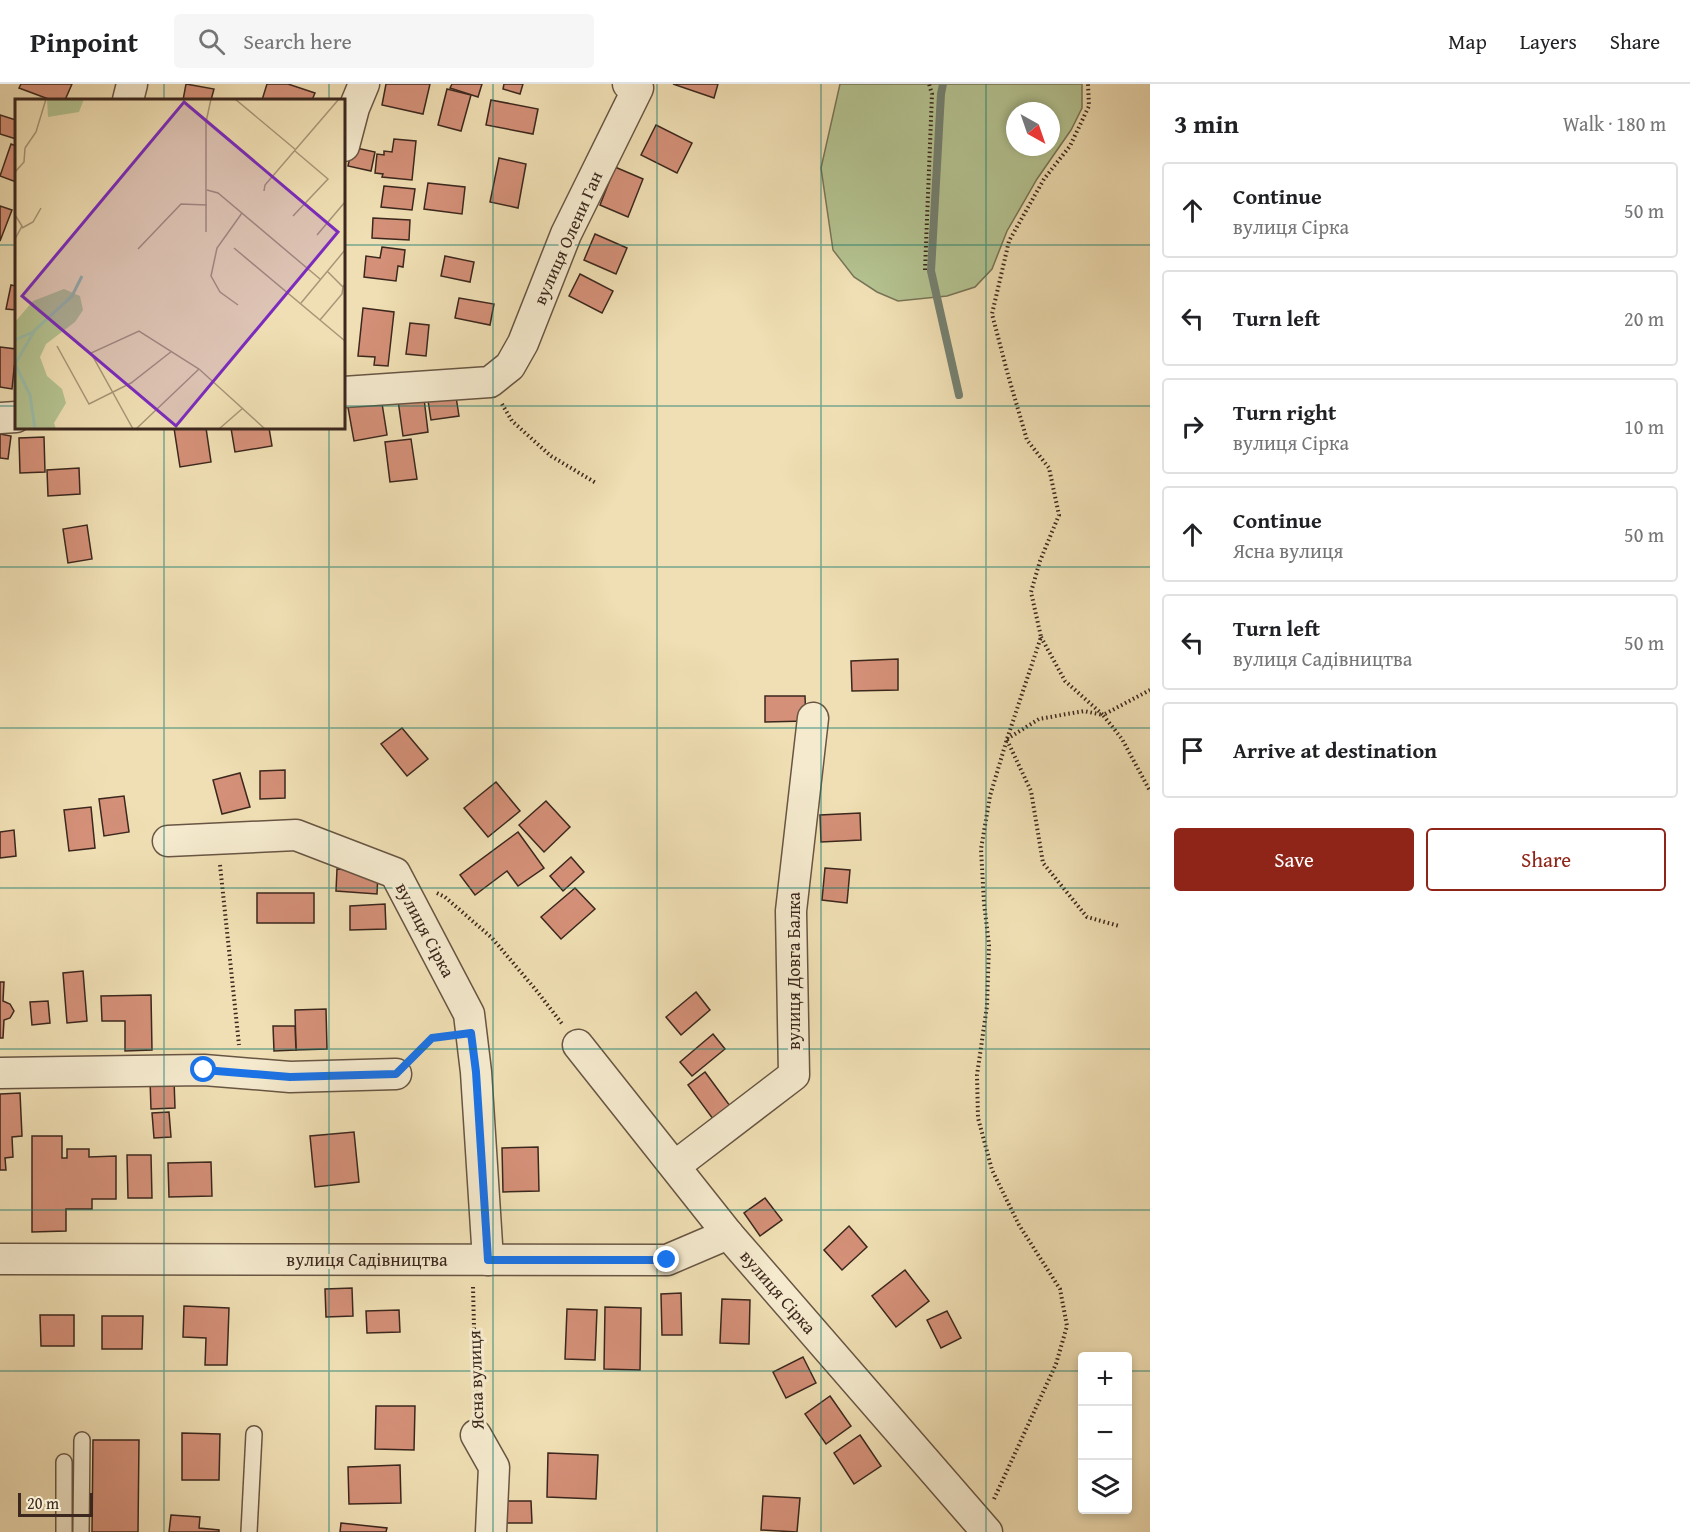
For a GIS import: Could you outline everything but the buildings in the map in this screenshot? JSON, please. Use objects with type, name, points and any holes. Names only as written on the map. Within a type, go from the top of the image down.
[{"type":"street","points":[[128,99],[132,84]]},
{"type":"street","points":[[345,142],[354,108],[364,84]]},
{"type":"street","name":"вулиця Олени Ган","points":[[490,382],[510,366],[523,343],[566,234],[633,86]]},
{"type":"street","points":[[345,392],[490,382]]},
{"type":"street","points":[[0,418],[15,417]]},
{"type":"street","name":"вулиця Довга Балка","points":[[675,1166],[794,1075],[791,911],[813,718]]},
{"type":"street","name":"вулиця Сірка","points":[[168,841],[296,835],[395,873],[469,1014],[476,1072],[481,1260]]},
{"type":"street","name":"вулиця Сірка","points":[[578,1045],[728,1234],[985,1528]]},
{"type":"street","points":[[0,1073],[204,1070],[290,1077],[396,1074]]},
{"type":"street","name":"вулиця Садівництва","points":[[0,1259],[667,1260],[728,1234]]},
{"type":"street","name":"Ясна вулиця","points":[[476,1435],[494,1467],[491,1532]]},
{"type":"lane","points":[[249,1532],[254,1434]]},
{"type":"lane","points":[[81,1532],[82,1440]]},
{"type":"lane","points":[[64,1462],[64,1532]]},
{"type":"path","points":[[924,270],[932,94],[929,84]]},
{"type":"path","points":[[1088,84],[1089,106],[1070,146],[1044,179],[1009,241],[992,314],[1027,440],[1049,468],[1059,515],[1030,592],[1041,637],[1065,681],[1103,715],[1122,739],[1150,791]]},
{"type":"path","points":[[490,382],[512,421],[551,456],[596,483]]},
{"type":"path","points":[[985,1528],[1056,1364],[1066,1326],[1060,1289],[1019,1225],[996,1179],[978,1118],[977,1075],[987,1006],[989,945],[981,849],[990,796],[1041,637]]},
{"type":"path","points":[[1007,739],[1039,719],[1083,711],[1103,715],[1150,690]]},
{"type":"path","points":[[1007,739],[1031,791],[1043,863],[1087,917],[1119,926]]},
{"type":"path","points":[[209,839],[220,866],[242,1073]]},
{"type":"path","points":[[435,892],[445,897],[492,938],[578,1045]]},
{"type":"path","points":[[396,1074],[432,1038],[471,1033]]},
{"type":"path","name":"Ясна вулиця","points":[[476,1435],[481,1260]]},
{"type":"green space","points":[[840,84],[1082,84],[1082,108],[1060,146],[1060,102],[1006,102],[1006,156],[1053,156],[1007,231],[992,269],[975,287],[947,296],[898,301],[877,292],[854,277],[833,250],[821,168]]},
{"type":"waterway","points":[[943,84],[931,271],[959,395]]},
{"type":"route","points":[[204,1070],[290,1077],[396,1074],[432,1038],[471,1033],[476,1072],[488,1260],[667,1260]]}]
